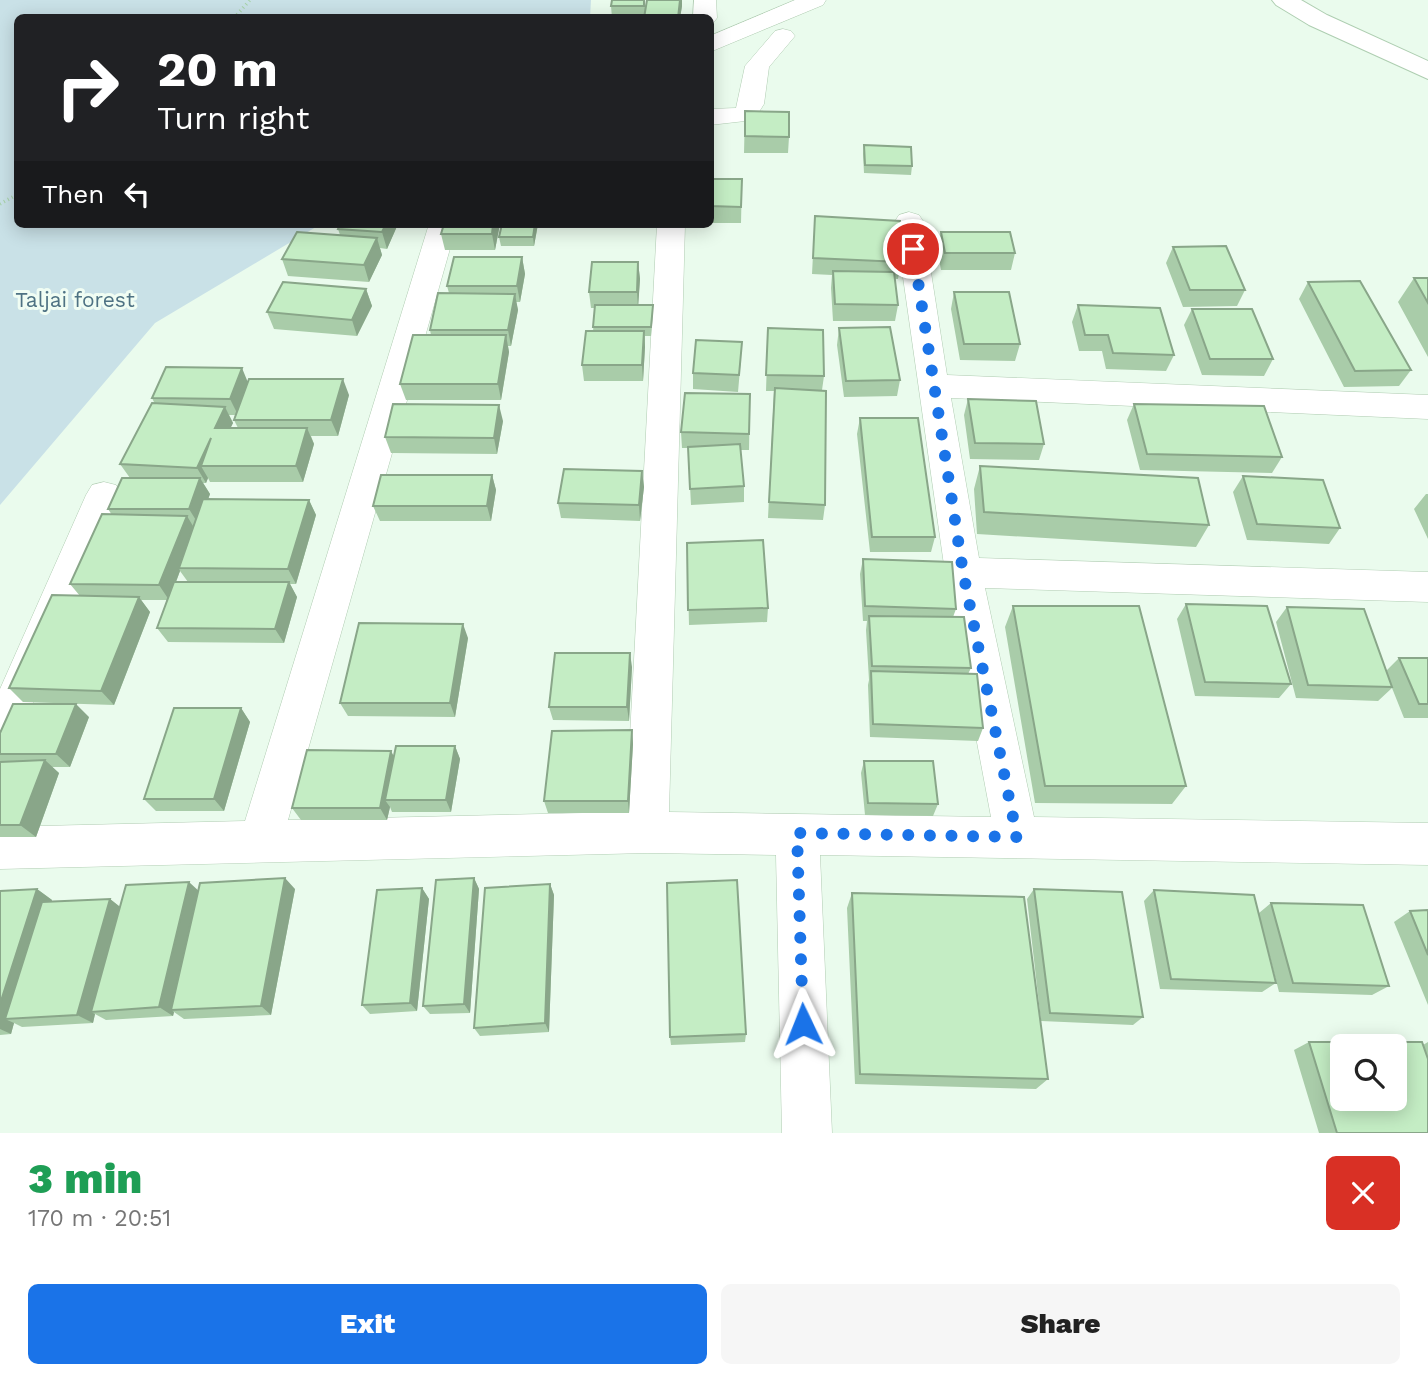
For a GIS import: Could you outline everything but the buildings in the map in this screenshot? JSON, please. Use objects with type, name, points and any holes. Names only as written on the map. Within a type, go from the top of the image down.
[{"type":"street","points":[[714,43],[815,0]]},
{"type":"street","points":[[1284,0],[1318,20],[1428,71]]},
{"type":"street","points":[[714,117],[745,115],[751,104],[757,66],[783,36]]},
{"type":"street","points":[[909,221],[963,572],[1017,837]]},
{"type":"street","points":[[261,841],[442,228]]},
{"type":"street","points":[[647,832],[671,228]]},
{"type":"street","points":[[933,386],[1428,407]]},
{"type":"street","points":[[0,735],[104,495]]},
{"type":"street","points":[[963,572],[1428,587]]},
{"type":"street","points":[[0,849],[647,832],[1428,845]]},
{"type":"street","points":[[797,833],[807,1133]]},
{"type":"path","points":[[238,14],[250,0]]},
{"type":"green space","name":"Taljai forest","points":[[0,0],[591,0],[590,14],[14,14],[14,228],[314,228],[155,323],[0,505]]},
{"type":"route","points":[[803,1024],[797,833],[1017,837],[963,572],[913,249]]}]
